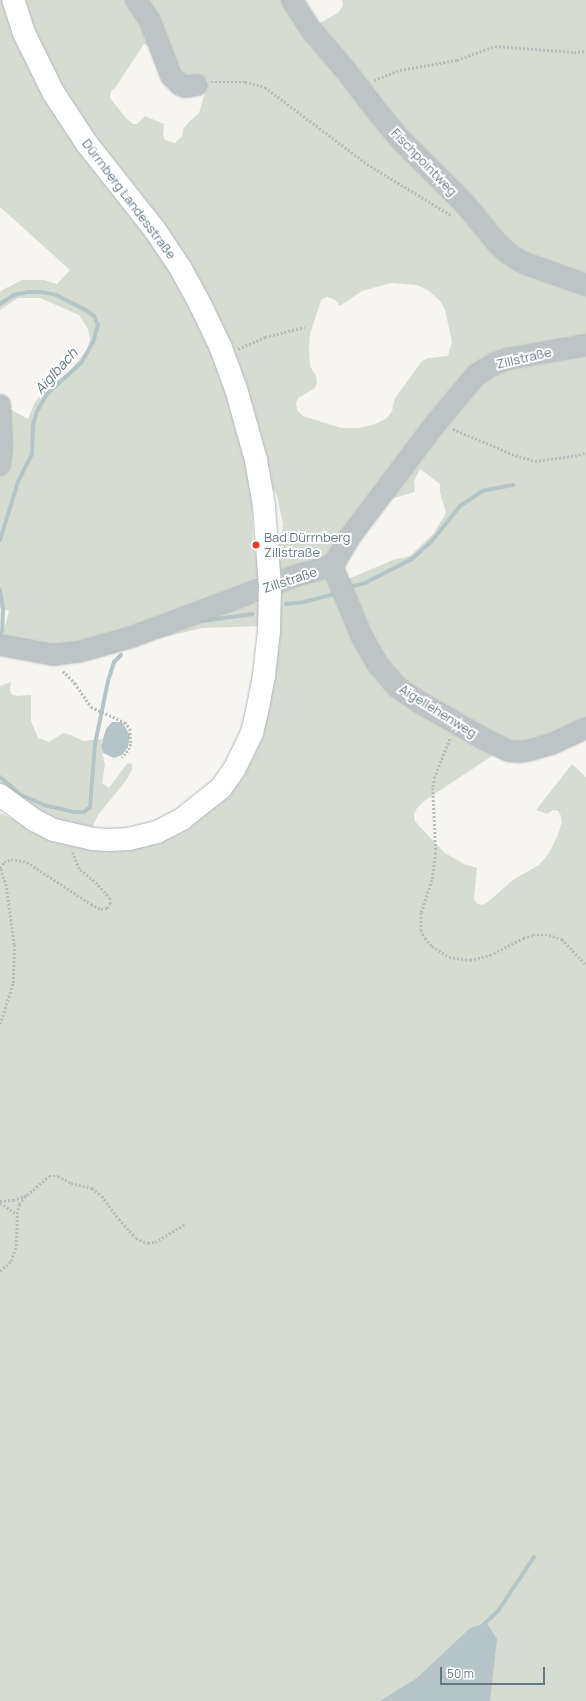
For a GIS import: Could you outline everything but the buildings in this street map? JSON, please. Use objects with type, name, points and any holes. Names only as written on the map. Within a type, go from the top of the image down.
[{"type":"main road","name":"Dürrnberg Landesstraße","points":[[0,795],[34,820],[54,830],[110,840],[129,839],[157,832],[182,820],[221,788],[235,768],[252,733],[258,712],[268,638],[270,586],[264,506],[256,460],[236,389],[202,306],[181,269],[155,230],[87,144],[53,92],[24,33],[13,0]]},
{"type":"street","points":[[136,0],[150,21],[171,76],[180,86],[185,87],[198,85]]},
{"type":"street","name":"Fischpointweg","points":[[292,0],[313,32],[401,140],[465,204],[498,244],[509,254],[529,265],[586,284]]},
{"type":"street","name":"Zillstraße","points":[[0,646],[53,655],[79,652],[132,637],[295,576],[332,565],[350,537],[436,423],[476,375],[483,369],[508,359],[586,345]]},
{"type":"street","points":[[0,405],[2,448],[0,465]]},
{"type":"street","name":"Aigellehenweg","points":[[332,565],[362,637],[378,666],[403,691],[444,717],[500,747],[519,752],[552,744],[586,728]]},
{"type":"path","points":[[358,86],[400,70],[456,60],[495,46],[574,52],[586,50]]},
{"type":"path","points":[[198,85],[225,80],[265,86],[367,164],[456,218]]},
{"type":"path","points":[[224,357],[265,337],[305,327]]},
{"type":"path","points":[[436,423],[512,454],[535,461],[566,457],[586,452]]},
{"type":"path","points":[[60,669],[75,683],[91,707],[125,722],[130,729],[131,744],[128,751],[122,758]]},
{"type":"path","points":[[444,717],[450,734],[450,741],[440,763],[433,788],[436,830],[436,864],[421,913],[422,930],[425,938],[432,946],[449,957],[470,960],[490,955],[523,938],[533,935],[549,935],[562,940],[586,965]]},
{"type":"path","points":[[0,1024],[13,982],[14,945],[6,886],[0,868],[4,862],[11,859],[27,862],[91,904],[101,909],[107,908],[110,904],[110,899],[97,884],[79,869],[70,844],[71,834]]},
{"type":"path","points":[[0,1271],[11,1261],[16,1246],[16,1214],[19,1204],[49,1176],[58,1176],[71,1183],[92,1188],[102,1196],[118,1219],[136,1238],[148,1243],[155,1242],[185,1224]]},
{"type":"path","points":[[0,1202],[13,1200],[27,1195]]},
{"type":"path","points":[[0,1202],[16,1214]]},
{"type":"shaded area","points":[[0,0],[4,0],[201,322],[235,407],[251,473],[253,540],[260,580],[77,648],[1,641],[9,611],[0,608],[0,410],[10,409],[28,419],[35,402],[47,387],[69,372],[87,350],[90,339],[88,329],[79,315],[40,298],[18,298],[0,310],[0,292],[4,289],[22,280],[44,280],[57,284],[70,270],[0,207]]},
{"type":"shaded area","points":[[21,0],[129,0],[156,49],[144,44],[115,88],[111,91],[110,98],[126,118],[133,124],[137,124],[145,116],[164,124],[163,135],[165,140],[175,143],[182,136],[183,129],[199,113],[208,82],[206,78],[191,80],[176,72],[143,0],[286,0],[315,26],[339,12],[343,5],[342,0],[586,0],[586,722],[517,748],[448,715],[362,646],[495,754],[424,801],[417,808],[414,814],[415,821],[445,853],[464,864],[477,868],[474,898],[476,903],[482,905],[488,902],[514,879],[539,865],[549,853],[562,822],[558,811],[553,810],[547,814],[536,810],[572,764],[586,777],[586,1701],[0,1701],[0,813],[46,835],[150,843],[261,735],[270,706],[277,557],[283,524],[277,496],[266,473],[245,390],[110,162],[53,77]],"holes":[[[391,283],[417,285],[429,291],[440,301],[445,310],[452,342],[448,356],[428,358],[422,361],[395,398],[392,411],[387,418],[375,424],[359,428],[341,428],[303,416],[297,410],[296,403],[298,398],[315,388],[317,382],[316,376],[310,366],[309,347],[310,334],[321,300],[327,297],[335,300],[340,306],[362,291]],[[420,469],[440,484],[440,492],[446,513],[434,533],[410,556],[393,560],[348,579],[346,582],[345,566],[347,555],[385,501],[414,492],[414,481]]]},
{"type":"shaded area","points":[[247,601],[257,603],[261,608],[261,626],[202,628],[157,639],[156,632]]},
{"type":"shaded area","points":[[11,682],[11,694],[16,696],[31,695],[31,721],[38,738],[49,742],[63,733],[83,741],[102,739],[101,746],[105,765],[102,783],[109,788],[126,765],[128,763],[132,764],[132,770],[125,782],[98,815],[93,826],[86,830],[58,822],[0,786],[0,686]]},
{"type":"shaded area","points":[[112,722],[122,722],[130,735],[128,747],[122,755],[114,758],[103,753],[101,746],[106,729]]},
{"type":"shaded area","points":[[487,1623],[497,1639],[490,1701],[380,1701],[417,1678],[470,1628]]},
{"type":"waterway","name":"Aiglbach","points":[[0,304],[14,295],[28,292],[42,292],[56,295],[87,311],[94,316],[98,325],[93,342],[82,362],[47,394],[37,411],[33,425],[32,454],[18,482],[0,540]]},
{"type":"waterway","points":[[350,587],[365,583],[412,559],[431,542],[460,506],[482,491],[513,485]]},
{"type":"waterway","name":"Aiglbach","points":[[0,590],[3,608],[2,631],[0,634]]},
{"type":"waterway","points":[[286,604],[304,602],[334,594]]},
{"type":"waterway","points":[[202,621],[253,614]]},
{"type":"waterway","points":[[0,777],[21,795],[44,805],[74,812],[84,812],[90,807],[95,744],[108,681],[114,662],[121,655]]},
{"type":"waterway","points":[[482,1626],[498,1611],[534,1557]]},
{"type":"place","name":"Bad Dürrnberg Zillstraße","points":[[256,545]]}]
